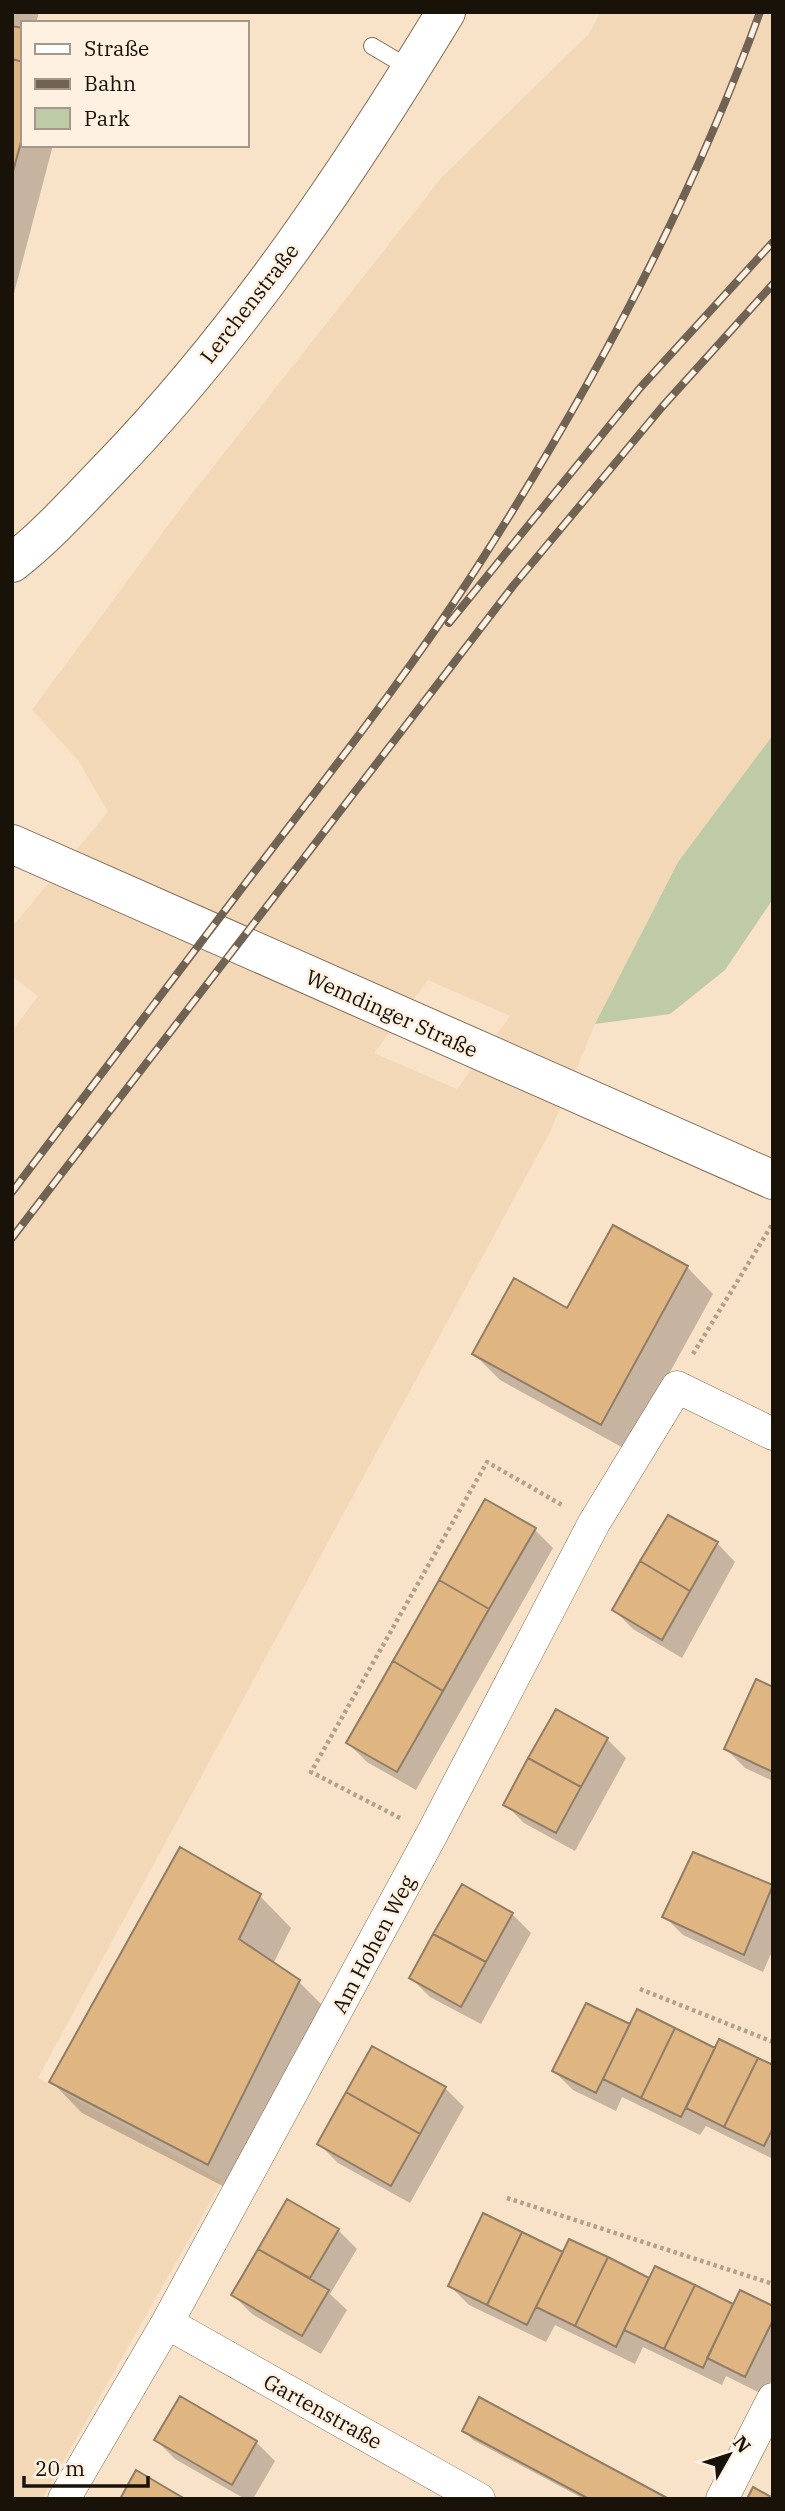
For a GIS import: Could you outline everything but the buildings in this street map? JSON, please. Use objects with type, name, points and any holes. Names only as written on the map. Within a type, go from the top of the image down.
[{"type":"main road","name":"Lerchenstraße","points":[[12,563],[37,544],[160,416],[287,257],[446,12]]},
{"type":"main road","name":"Wemdinger Straße","points":[[12,844],[773,1180]]},
{"type":"street","points":[[677,1387],[773,1434]]},
{"type":"street","name":"Am Hohen Weg","points":[[64,2499],[167,2323],[432,1834],[594,1523],[677,1387]]},
{"type":"street","name":"Gartenstraße","points":[[167,2323],[479,2499]]},
{"type":"street","points":[[722,2499],[773,2399]]},
{"type":"lane","points":[[372,46],[411,69]]},
{"type":"path","points":[[677,1387],[695,1351],[773,1223]]},
{"type":"path","points":[[432,1834],[311,1772],[488,1462],[594,1523]]},
{"type":"path","points":[[640,1990],[773,2042]]},
{"type":"path","points":[[507,2198],[773,2284]]},
{"type":"shaded area","points":[[601,12],[773,12],[773,735],[678,862],[595,1024],[550,1132],[38,2078],[222,2181],[42,2499],[12,2499],[12,1031],[38,996],[12,976],[12,927],[108,812],[78,760],[32,710],[187,500],[442,177],[588,35]],"holes":[[[428,980],[510,1016],[457,1089],[374,1053]]]},
{"type":"green space","points":[[773,735],[773,899],[725,970],[670,1014],[595,1024],[678,862]]},
{"type":"railway","points":[[12,1192],[366,726],[483,558],[563,427],[671,224],[733,83],[760,12]]},
{"type":"railway","points":[[449,623],[640,388],[773,242]]},
{"type":"railway","points":[[12,1238],[513,586],[662,407],[773,284]]}]
